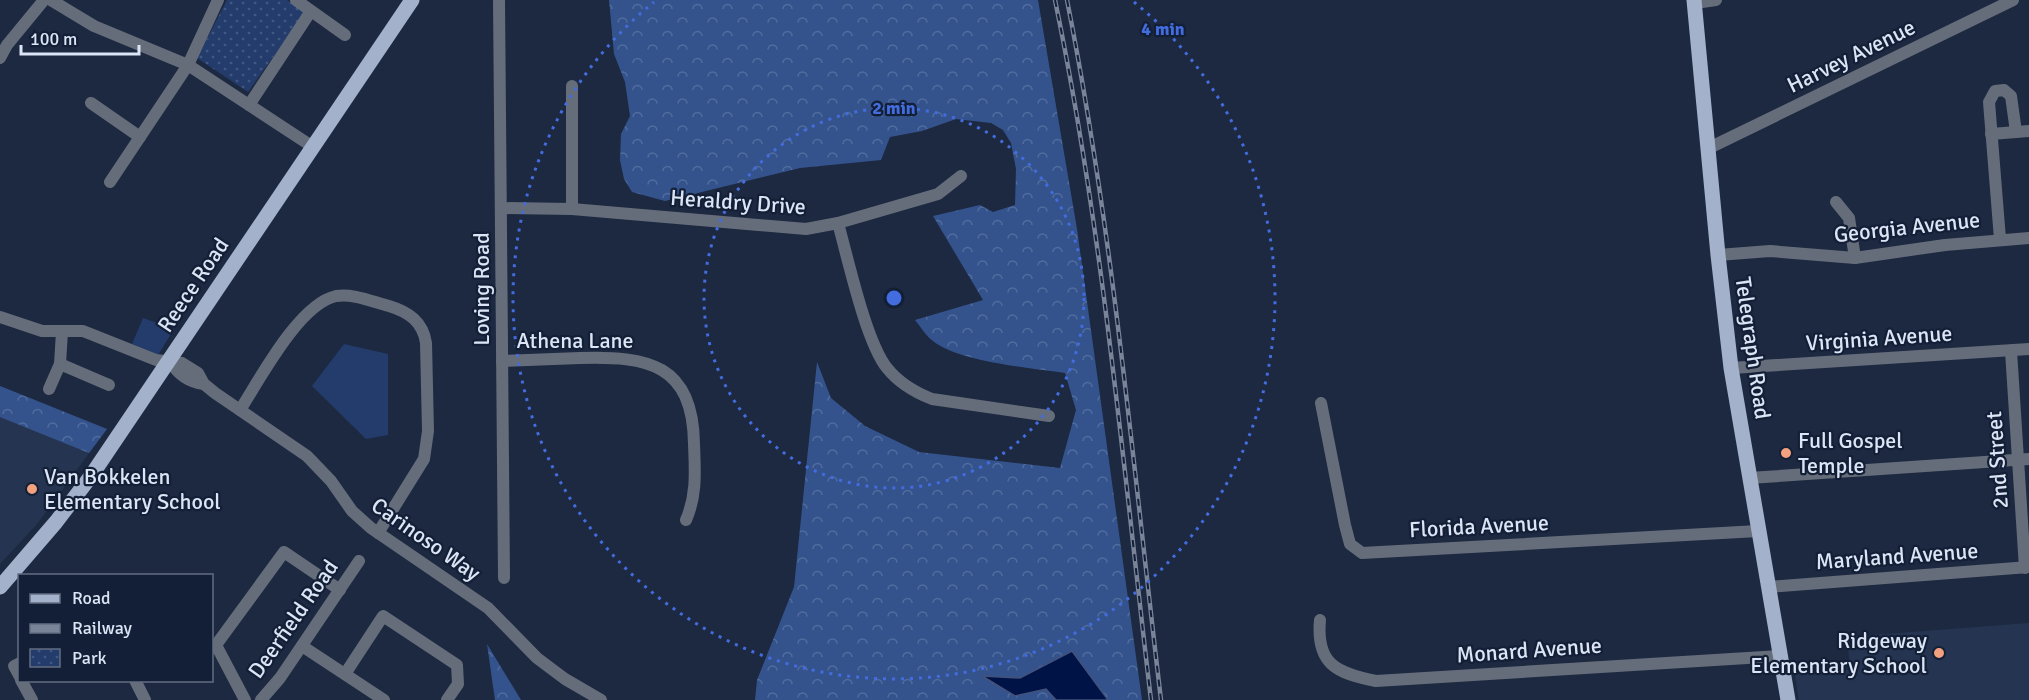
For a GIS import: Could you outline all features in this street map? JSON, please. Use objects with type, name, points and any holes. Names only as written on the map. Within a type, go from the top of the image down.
[{"type":"main road","name":"Reece Road","points":[[0,587],[74,499],[170,361],[412,0]]},
{"type":"main road","name":"Telegraph Road","points":[[1694,1],[1707,149],[1731,368],[1788,700]]},
{"type":"street","points":[[0,58],[44,0]]},
{"type":"street","points":[[51,0],[94,26],[188,65],[314,147]]},
{"type":"street","points":[[110,182],[188,65],[218,0]]},
{"type":"street","points":[[296,0],[345,35]]},
{"type":"street","name":"Loving Road","points":[[498,0],[504,578]]},
{"type":"street","points":[[1694,1],[1716,0]]},
{"type":"street","name":"Harvey Avenue","points":[[1707,149],[2013,0]]},
{"type":"street","points":[[249,105],[311,11]]},
{"type":"street","points":[[572,86],[572,209]]},
{"type":"street","points":[[2000,239],[1989,98],[2000,90],[2011,96],[2016,132]]},
{"type":"street","points":[[91,103],[140,136]]},
{"type":"street","points":[[1991,134],[2029,131]]},
{"type":"street","name":"Heraldry Drive","points":[[501,208],[572,209],[790,229],[821,228],[938,194],[961,176]]},
{"type":"street","points":[[1836,202],[1849,218],[1855,258]]},
{"type":"street","points":[[838,224],[873,343],[886,367],[895,377],[918,394],[932,399],[1050,416]]},
{"type":"street","name":"Georgia Avenue","points":[[1718,255],[1770,251],[1855,258],[2000,239],[2029,238]]},
{"type":"street","points":[[240,410],[302,318],[321,302],[346,296],[396,308],[412,316],[422,329],[426,342],[427,446],[418,473],[378,533]]},
{"type":"street","name":"Carinoso Way","points":[[0,317],[31,329],[90,332],[156,360],[182,363],[198,374],[204,384],[307,456],[331,481],[352,511],[378,533],[488,608],[524,646],[550,669],[601,700]]},
{"type":"street","points":[[49,389],[60,364],[62,332]]},
{"type":"street","name":"Virginia Avenue","points":[[1731,368],[2029,350]]},
{"type":"street","name":"2nd Street","points":[[2011,351],[2024,459],[2027,567]]},
{"type":"street","name":"Athena Lane","points":[[502,361],[630,358],[653,365],[669,376],[687,400],[694,430],[695,496],[686,520]]},
{"type":"street","points":[[60,364],[108,385]]},
{"type":"street","name":"Florida Avenue","points":[[1321,403],[1350,544],[1362,553],[1758,531]]},
{"type":"street","points":[[1749,478],[2024,459]]},
{"type":"street","points":[[246,700],[216,645],[285,552],[340,590]]},
{"type":"street","name":"Deerfield Road","points":[[261,700],[302,646],[359,561]]},
{"type":"street","name":"Maryland Avenue","points":[[1768,587],[2027,567]]},
{"type":"street","points":[[345,674],[383,616],[457,665],[458,684],[447,700]]},
{"type":"street","name":"Monard Avenue","points":[[1320,620],[1318,640],[1326,657],[1348,674],[1376,681],[1780,656]]},
{"type":"street","points":[[302,646],[384,700]]},
{"type":"street","points":[[22,682],[32,700]]},
{"type":"street","points":[[136,682],[145,700]]},
{"type":"shaded area","name":"Van Bokkelen Elementary School","points":[[0,386],[107,429],[37,524],[0,564]]},
{"type":"shaded area","name":"Ridgeway Elementary School","points":[[2029,623],[2029,700],[1799,700],[1794,670],[1851,670],[1846,637]]},
{"type":"shaded area","points":[[1072,651],[1108,700],[1056,700],[1046,689],[1015,696],[982,676],[1020,678]]},
{"type":"green space","points":[[227,0],[287,0],[305,12],[248,92],[197,58]]},
{"type":"green space","points":[[609,0],[1038,0],[1077,229],[1142,700],[1108,700],[1072,651],[1020,678],[984,676],[1015,696],[1046,689],[1056,700],[755,700],[757,680],[794,587],[817,362],[831,398],[865,426],[919,452],[1060,468],[1076,410],[1065,373],[996,363],[960,354],[933,341],[915,320],[983,300],[933,216],[980,205],[993,212],[1015,205],[1016,169],[1011,143],[1003,130],[991,123],[956,119],[922,131],[890,137],[881,160],[800,168],[665,201],[632,192],[624,179],[620,160],[621,134],[630,116],[625,82],[614,54]]},
{"type":"green space","points":[[143,318],[174,329],[158,355],[132,344]]},
{"type":"green space","points":[[344,344],[388,354],[388,435],[366,439],[312,386]]},
{"type":"green space","points":[[0,386],[107,429],[89,453],[0,417]]},
{"type":"green space","points":[[487,644],[521,700],[495,700]]},
{"type":"railway","points":[[1055,0],[1072,87],[1099,261],[1151,700]]},
{"type":"railway","points":[[1067,0],[1110,261],[1161,700]]},
{"type":"place","name":"Full Gospel Temple","points":[[1786,453]]},
{"type":"place","name":"Van Bokkelen Elementary School","points":[[32,489]]},
{"type":"place","name":"Ridgeway Elementary School","points":[[1939,653]]}]
